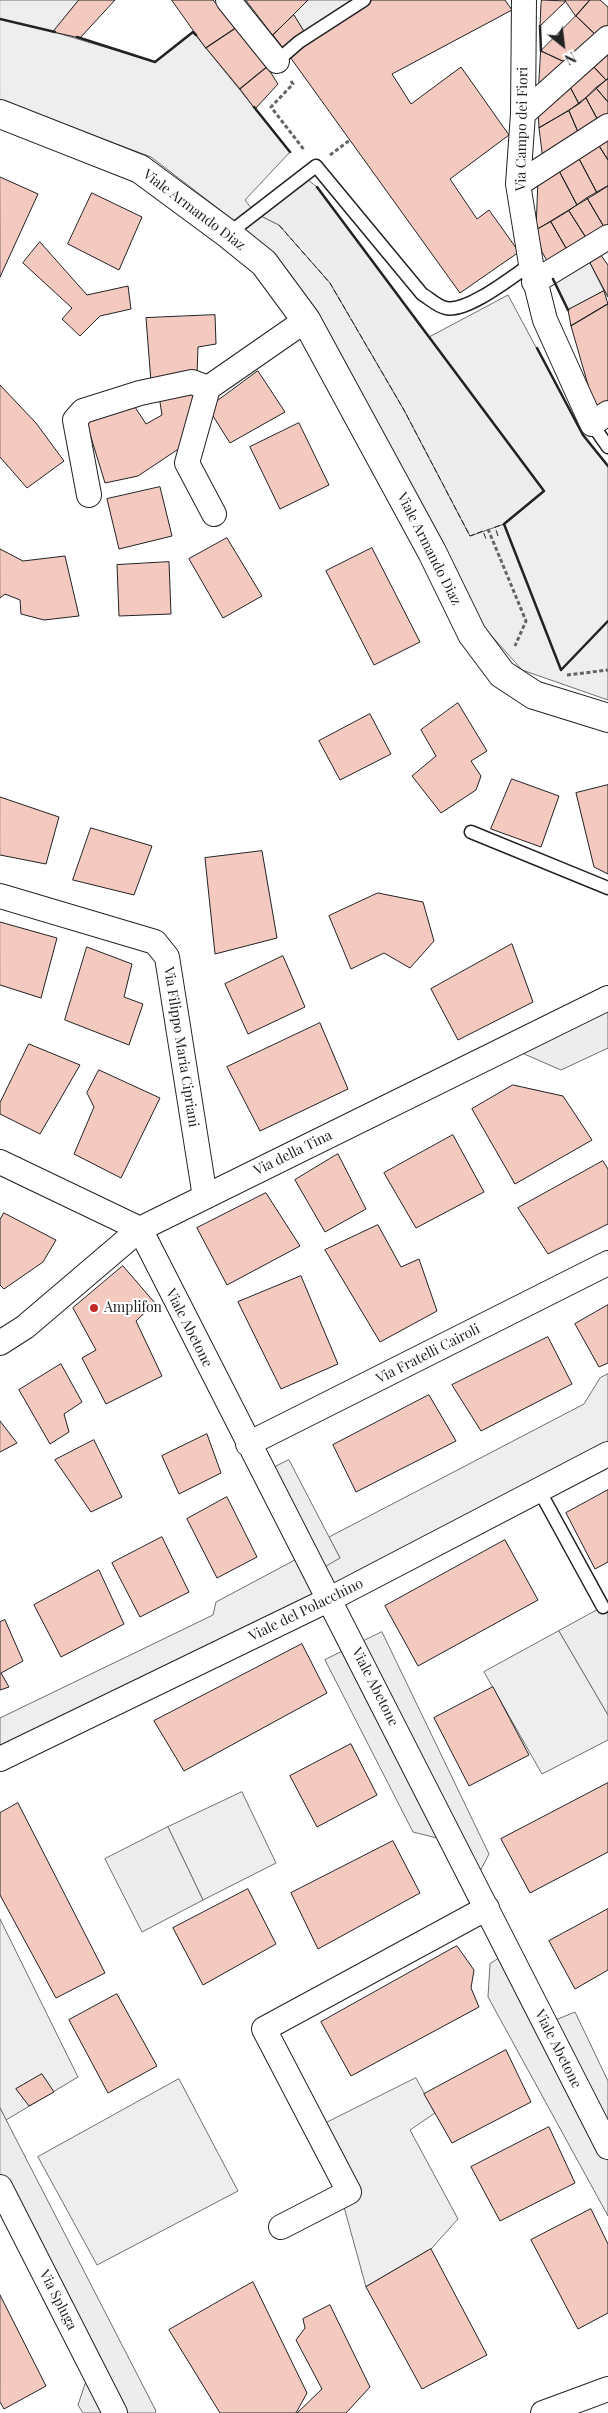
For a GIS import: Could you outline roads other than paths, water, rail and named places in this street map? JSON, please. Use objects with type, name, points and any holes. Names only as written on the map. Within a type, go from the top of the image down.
[{"type":"main road","name":"Viale Armando Diaz","points":[[0,114],[140,169],[264,263],[306,320],[432,552],[477,640],[502,674],[534,695],[603,715]]},
{"type":"street","points":[[228,0],[277,61]]},
{"type":"street","name":"Via Campo dei Fiori","points":[[526,1],[518,184],[533,273],[545,320],[600,419]]},
{"type":"street","points":[[522,114],[608,38]]},
{"type":"street","points":[[518,184],[608,126]]},
{"type":"street","points":[[533,273],[608,237]]},
{"type":"street","points":[[214,514],[187,463],[208,388],[306,320]]},
{"type":"street","points":[[89,495],[75,420],[83,411],[140,393],[192,382],[208,388]]},
{"type":"street","name":"Via Filippo Maria Cipriani","points":[[0,896],[155,942],[166,958],[205,1197]]},
{"type":"street","name":"Via della Tina","points":[[0,1343],[25,1327],[140,1229],[608,998]]},
{"type":"street","points":[[0,1162],[140,1229]]},
{"type":"street","name":"Viale Abetone","points":[[140,1229],[608,2147]]},
{"type":"street","name":"Via Fratelli Cairoli","points":[[248,1444],[608,1263]]},
{"type":"street","name":"Viale del Polacchino","points":[[0,1759],[330,1599],[608,1454]]},
{"type":"street","points":[[281,2227],[349,2192],[264,2030],[486,1908]]},
{"type":"street","name":"Via Spluga","points":[[0,2187],[115,2413]]},
{"type":"street","points":[[543,2413],[608,2389]]},
{"type":"lane","points":[[277,61],[299,42],[364,0]]},
{"type":"lane","points":[[228,234],[316,166],[422,294],[445,308],[456,308],[473,302],[533,273]]},
{"type":"lane","points":[[600,419],[608,447]]},
{"type":"lane","points":[[472,832],[608,888]]},
{"type":"lane","points":[[539,1490],[603,1607]]},
{"type":"place","name":"Amplifon","points":[[94,1308]]}]
